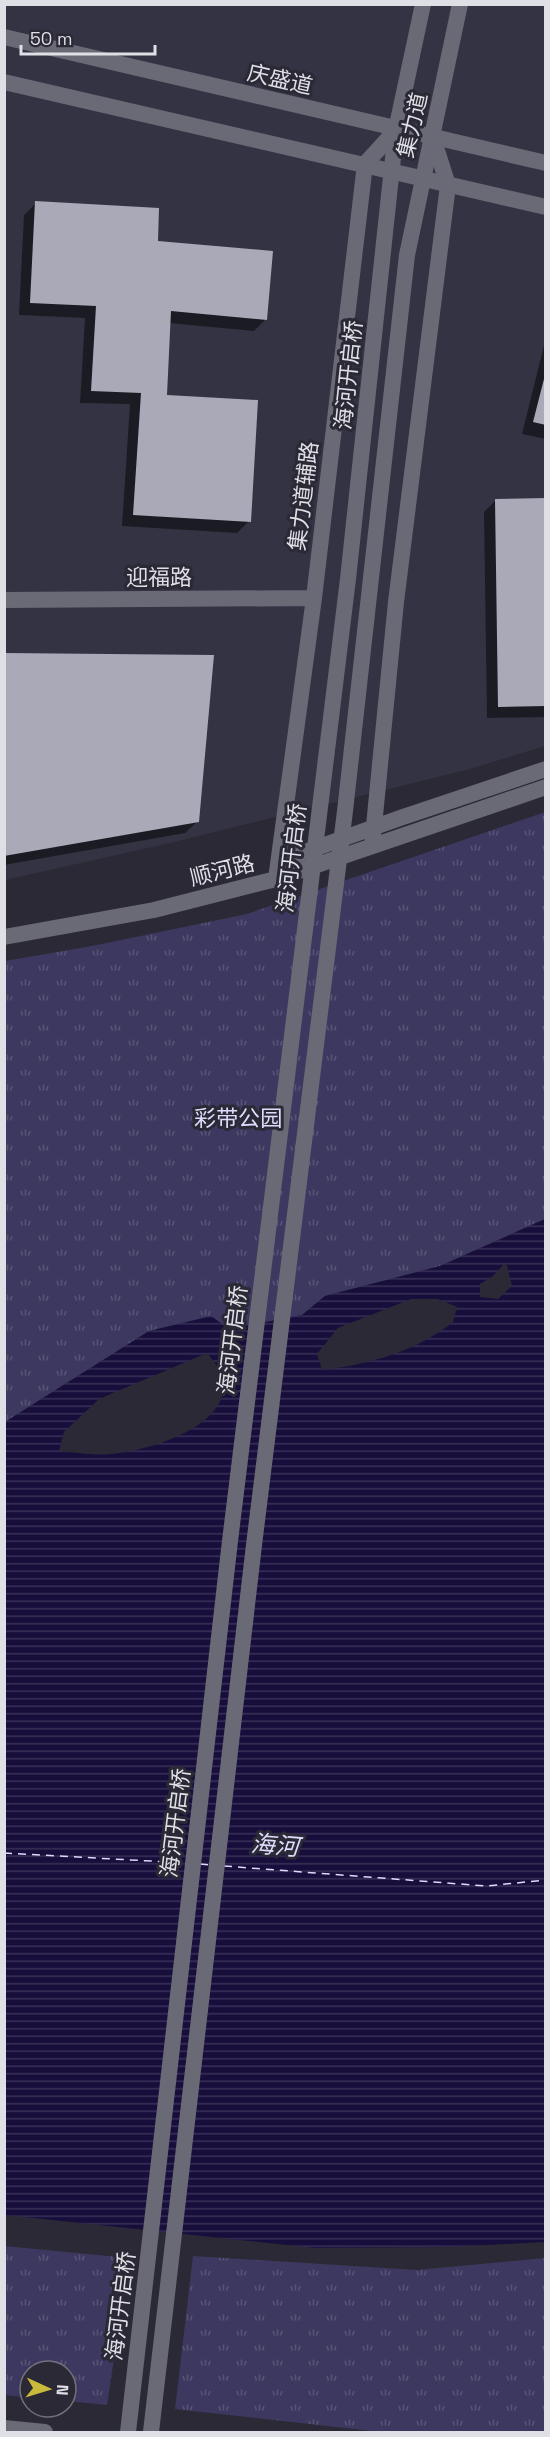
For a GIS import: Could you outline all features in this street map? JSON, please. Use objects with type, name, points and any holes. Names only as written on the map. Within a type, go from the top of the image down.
[{"type":"main road","name":"集力道","points":[[384,254],[396,130],[423,4]]},
{"type":"main road","name":"集力道","points":[[407,255],[460,4]]},
{"type":"main road","name":"庆盛道","points":[[4,37],[396,130],[546,163]]},
{"type":"main road","points":[[4,82],[546,207]]},
{"type":"main road","points":[[365,164],[396,130]]},
{"type":"main road","points":[[372,846],[396,602],[448,185],[433,138]]},
{"type":"main road","name":"集力道辅路","points":[[276,879],[314,598],[365,164]]},
{"type":"main road","name":"海河开启桥","points":[[128,2433],[230,1541],[348,579],[384,254]]},
{"type":"main road","name":"海河开启桥","points":[[151,2433],[254,1545],[345,811],[407,255]]},
{"type":"main road","name":"迎福路","points":[[4,600],[314,598]]},
{"type":"main road","name":"顺河路","points":[[280,861],[546,769]]},
{"type":"main road","name":"顺河路","points":[[4,937],[154,910],[276,879],[546,787]]},
{"type":"main road","points":[[4,2428],[45,2433]]},
{"type":"shaded area","points":[[4,5],[545,5],[545,746],[470,769],[170,843],[5,880]]},
{"type":"green space","name":"彩带公园","points":[[545,812],[545,1219],[440,1266],[325,1296],[302,1315],[229,1329],[149,1331],[5,1422],[5,961],[92,946],[247,914]]},
{"type":"green space","points":[[4,2246],[129,2258],[107,2405],[78,2402],[78,2359],[18,2359],[18,2397],[5,2395]]},
{"type":"green space","points":[[193,2256],[417,2270],[545,2258],[545,2432],[380,2432],[175,2409]]},
{"type":"water","name":"海河","points":[[545,1219],[545,2242],[449,2247],[315,2248],[5,2215],[5,1422],[149,1331],[211,1316],[229,1329],[302,1315],[325,1296],[440,1266]],"holes":[[[506,1262],[512,1286],[498,1299],[480,1297],[480,1284],[493,1276]],[[411,1299],[438,1299],[457,1307],[453,1322],[408,1349],[375,1360],[322,1370],[317,1354],[338,1328]],[[207,1353],[221,1375],[222,1394],[214,1411],[198,1425],[177,1437],[130,1451],[110,1454],[59,1451],[64,1432],[99,1399]]]},
{"type":"building","points":[[35,201],[159,208],[158,241],[273,251],[267,320],[171,311],[167,395],[258,400],[251,522],[133,515],[141,393],[91,391],[96,306],[30,303]]},
{"type":"building","points":[[546,375],[546,425],[533,422]]},
{"type":"building","points":[[546,498],[546,706],[498,707],[495,499]]},
{"type":"building","points":[[4,653],[214,655],[199,822],[4,856]]},
{"type":"ferry route","points":[[4,1853],[186,1863]]},
{"type":"ferry route","points":[[200,1864],[210,1865]]},
{"type":"ferry route","points":[[224,1866],[486,1886],[546,1880]]}]
